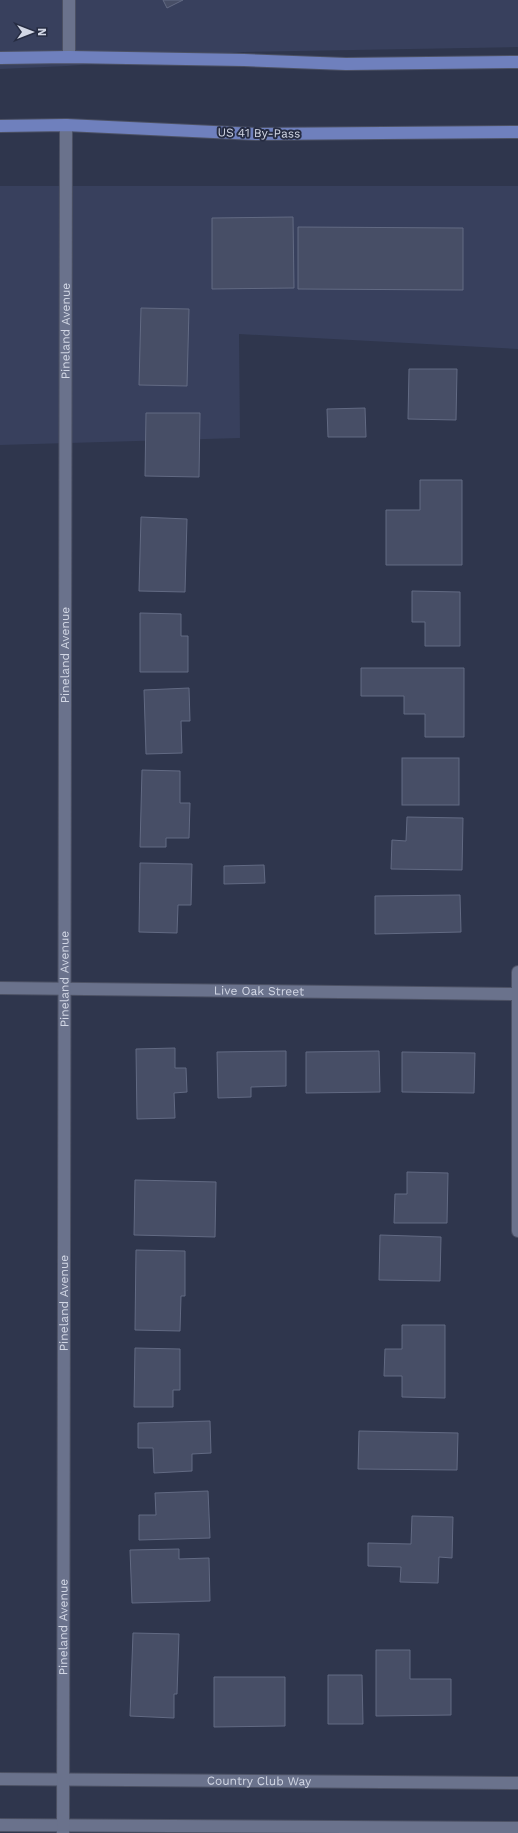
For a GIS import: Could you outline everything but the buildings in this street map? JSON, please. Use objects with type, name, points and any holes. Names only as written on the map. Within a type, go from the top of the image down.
[{"type":"main road","points":[[0,58],[69,57],[244,60],[346,64],[518,62]]},
{"type":"main road","name":"US 41 By-Pass","points":[[0,126],[66,125],[256,134],[518,132]]},
{"type":"street","points":[[69,57],[70,0]]},
{"type":"street","name":"Pineland Avenue","points":[[63,1829],[66,125]]},
{"type":"street","points":[[518,972],[518,1230]]},
{"type":"street","name":"Live Oak Street","points":[[0,988],[518,994]]},
{"type":"street","name":"Country Club Way","points":[[0,1779],[518,1783]]},
{"type":"street","points":[[0,1825],[63,1829],[518,1828]]},
{"type":"shaded area","points":[[0,0],[518,0],[518,47],[244,52],[67,66],[0,69]]},
{"type":"shaded area","points":[[0,186],[518,186],[518,349],[239,334],[240,438],[0,445]]}]
